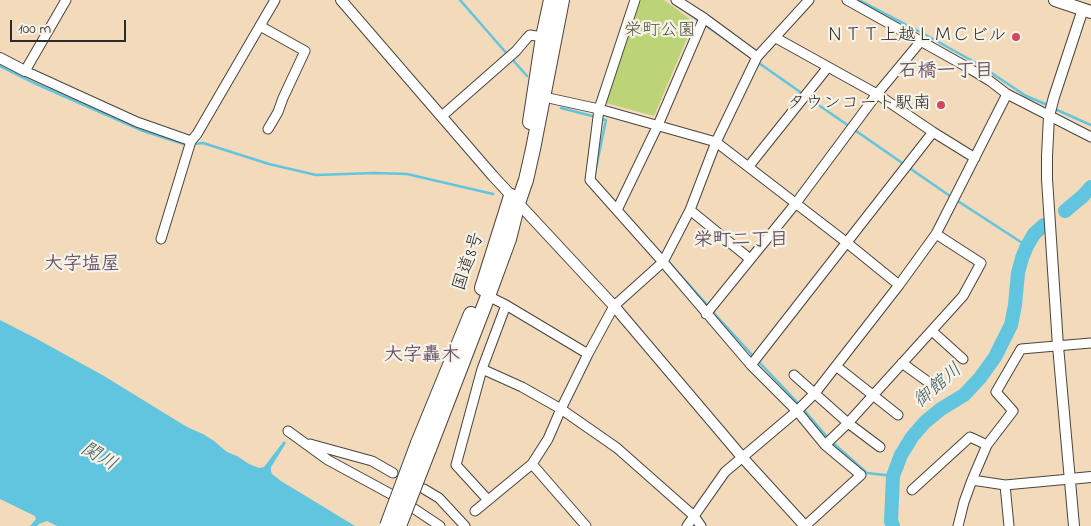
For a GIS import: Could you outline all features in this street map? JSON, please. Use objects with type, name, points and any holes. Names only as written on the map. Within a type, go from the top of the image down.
[{"type":"highway","name":"国道8号","points":[[423,446],[488,296],[509,239],[551,0]]},
{"type":"highway","name":"国道8号","points":[[399,526],[403,501],[423,446],[515,199],[526,180],[562,0]]},
{"type":"highway","name":"国道8号","points":[[387,526],[403,501]]},
{"type":"main road","points":[[1055,0],[1087,7]]},
{"type":"street","points":[[24,71],[66,0]]},
{"type":"street","points":[[161,239],[191,141],[197,134],[276,0]]},
{"type":"street","points":[[341,0],[492,176],[614,306],[742,457],[805,526],[861,475],[825,445],[797,412],[751,365],[590,180],[599,109],[636,0]]},
{"type":"street","points":[[676,0],[757,57]]},
{"type":"street","points":[[475,512],[532,464],[548,440],[588,354],[614,306],[663,262],[690,210],[716,142],[757,57],[809,0]]},
{"type":"street","points":[[847,0],[975,72],[1007,94],[1091,137]]},
{"type":"street","points":[[1074,526],[1058,346],[1047,145],[1049,116],[1087,7]]},
{"type":"street","points":[[617,210],[658,125],[704,18]]},
{"type":"street","points":[[260,26],[305,51],[278,112],[268,129]]},
{"type":"street","points":[[442,116],[516,51],[527,38],[530,36],[544,37]]},
{"type":"street","points":[[776,38],[877,94],[975,158]]},
{"type":"street","points":[[706,314],[796,203],[877,94],[921,41]]},
{"type":"street","points":[[0,58],[24,71],[137,122],[191,141]]},
{"type":"street","points":[[749,166],[828,67]]},
{"type":"street","points":[[687,526],[725,472],[797,412],[814,393],[899,285],[936,234],[1007,94]]},
{"type":"street","points":[[544,97],[599,109],[716,142],[899,285]]},
{"type":"street","points":[[751,365],[933,132]]},
{"type":"street","points":[[690,210],[750,259]]},
{"type":"street","points":[[825,445],[848,424],[963,296],[981,264],[936,234]]},
{"type":"street","points":[[488,296],[588,354]]},
{"type":"street","points":[[488,500],[456,465],[482,369],[506,305]]},
{"type":"street","points":[[932,331],[963,359]]},
{"type":"street","points":[[958,526],[964,502],[987,445],[1013,411],[996,392],[1021,349],[1091,343]]},
{"type":"street","points":[[902,363],[931,384]]},
{"type":"street","points":[[836,366],[898,415]]},
{"type":"street","points":[[482,369],[561,409],[617,448],[694,516],[701,526]]},
{"type":"street","points":[[794,375],[848,424],[880,447]]},
{"type":"street","points":[[393,474],[372,462],[308,443],[288,431],[328,460],[403,501],[440,526]]},
{"type":"street","points":[[912,490],[970,437],[987,445]]},
{"type":"street","points":[[532,464],[584,526]]},
{"type":"street","points":[[972,480],[1005,485],[1091,478]]},
{"type":"street","points":[[1005,485],[1009,526]]},
{"type":"street","points":[[424,489],[439,498],[466,526]]},
{"type":"green space","name":"栄町公園","points":[[641,0],[664,0],[694,22],[654,116],[606,103]]},
{"type":"water","name":"関川","points":[[0,320],[104,376],[187,427],[203,434],[227,452],[249,464],[259,468],[264,467],[284,441],[286,443],[271,467],[272,474],[355,526],[57,526],[47,521],[37,526],[30,526],[36,519],[35,516],[0,499]]},
{"type":"waterway","points":[[460,0],[508,55]]},
{"type":"waterway","points":[[859,0],[978,64],[1026,96],[1050,106]]},
{"type":"waterway","points":[[681,8],[742,51]]},
{"type":"waterway","points":[[512,59],[527,76]]},
{"type":"waterway","points":[[756,61],[803,94]]},
{"type":"waterway","points":[[0,66],[143,131],[187,145]]},
{"type":"waterway","points":[[807,97],[947,194],[1027,246]]},
{"type":"waterway","points":[[561,108],[596,117]]},
{"type":"waterway","points":[[1055,109],[1091,125]]},
{"type":"waterway","points":[[595,173],[606,120],[601,119]]},
{"type":"waterway","points":[[193,144],[203,143],[269,164],[316,175],[407,174],[493,194]]},
{"type":"waterway","name":"御館川","points":[[1065,211],[1091,187]]},
{"type":"waterway","name":"御館川","points":[[893,526],[891,521],[893,476],[901,455],[912,437],[925,422],[941,409],[964,395],[980,378],[995,357],[1011,325],[1018,273],[1022,258],[1034,234],[1044,225]]},
{"type":"waterway","points":[[667,260],[709,307]]},
{"type":"waterway","points":[[712,311],[754,357]]},
{"type":"waterway","points":[[758,361],[828,438]]},
{"type":"waterway","points":[[832,442],[867,473],[893,476]]},
{"type":"place","name":"ＮＴＴ上越ＬＭＣビル","points":[[1016,37]]},
{"type":"place","name":"タウンコート駅南","points":[[941,105]]},
{"type":"district","name":"石橋一丁目","points":[[946,73]]},
{"type":"district","name":"栄町二丁目","points":[[741,242]]},
{"type":"district","name":"大字塩屋","points":[[82,266]]},
{"type":"district","name":"大字轟木","points":[[422,357]]}]
